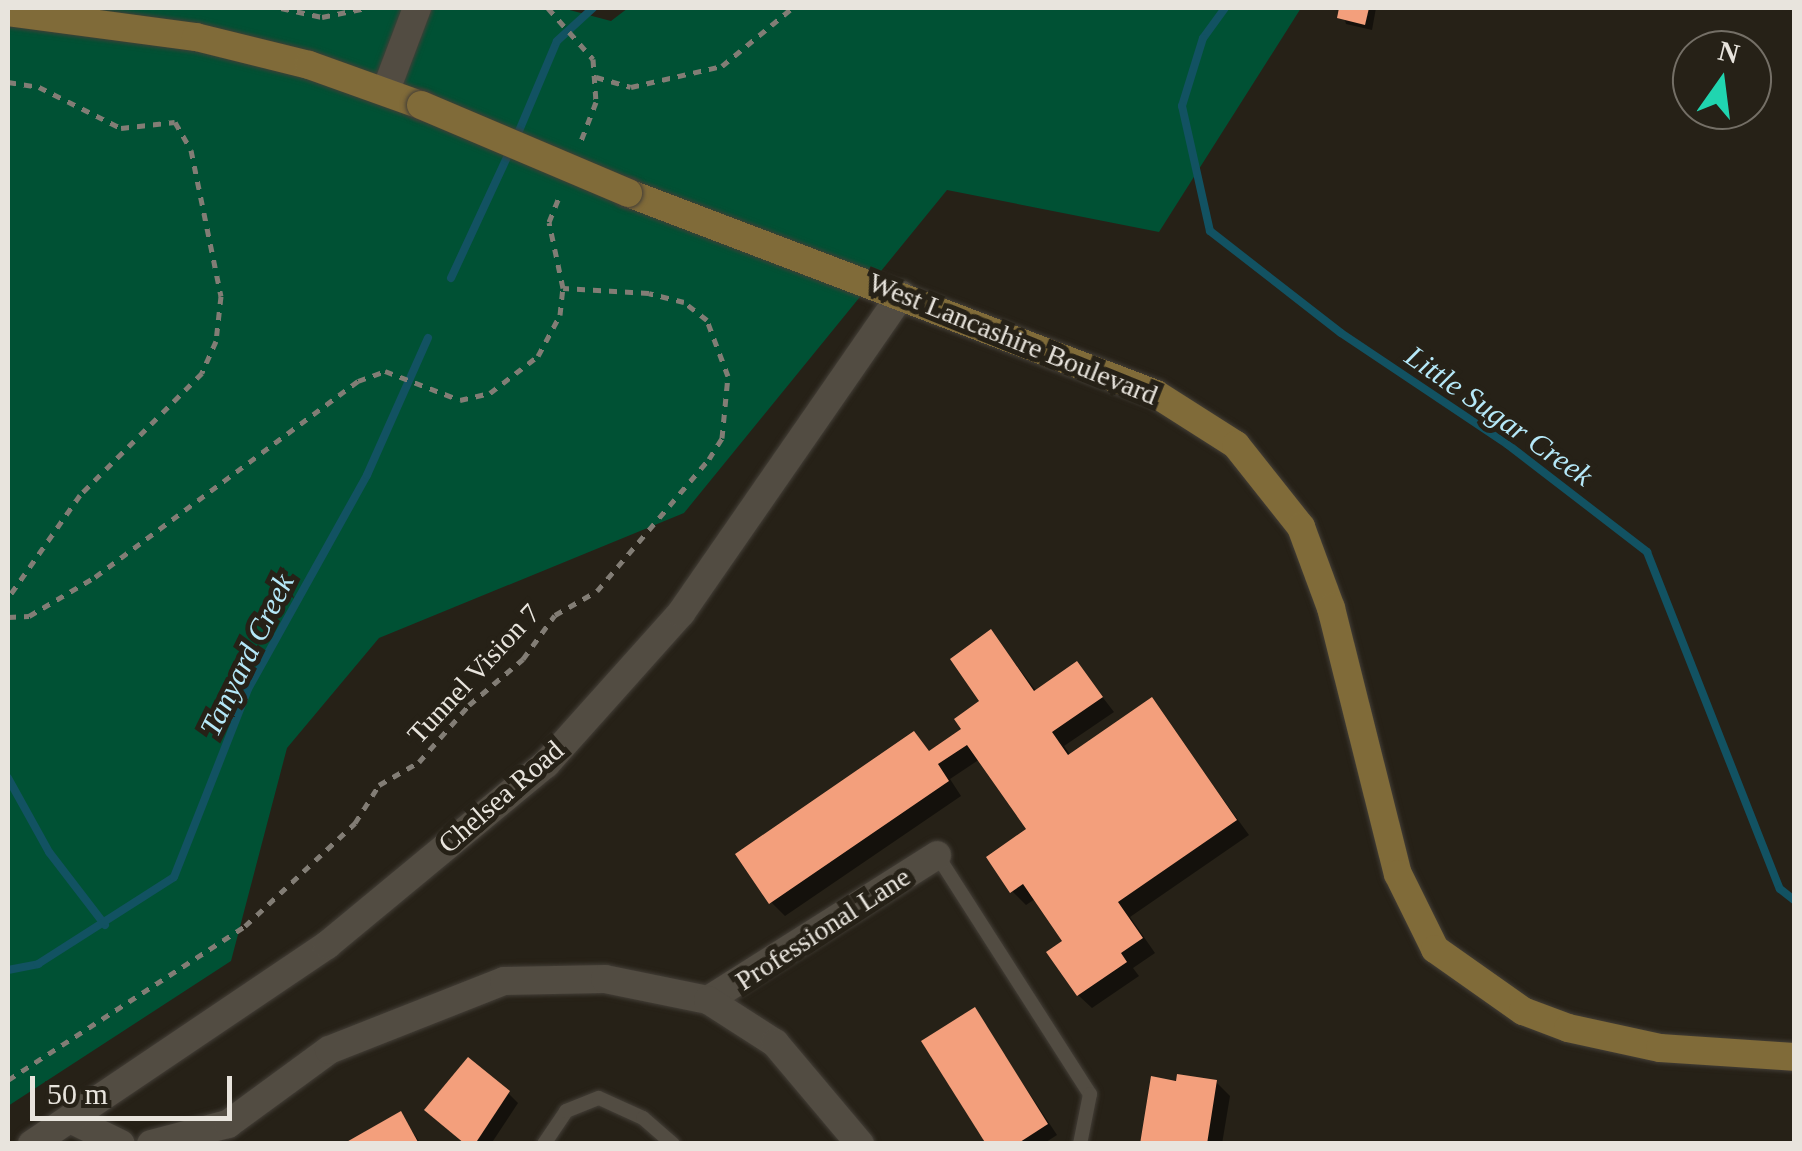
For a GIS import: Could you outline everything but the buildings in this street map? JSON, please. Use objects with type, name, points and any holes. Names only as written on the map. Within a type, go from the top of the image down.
[{"type":"main road","name":"West Lancashire Boulevard","points":[[8,12],[196,36],[386,90],[628,193],[1156,394],[1236,445],[1301,527],[1331,608],[1398,874],[1435,949],[1523,1011],[1618,1041],[1698,1052],[1794,1056]]},
{"type":"street","points":[[386,90],[417,8]]},
{"type":"street","name":"Chelsea Road","points":[[32,1144],[74,1121],[326,945],[546,764],[681,613],[901,294]]},
{"type":"street","name":"Professional Lane","points":[[708,1000],[938,856]]},
{"type":"street","points":[[151,1144],[228,1124],[329,1050],[504,981],[604,979],[708,1000],[776,1043],[860,1144]]},
{"type":"street","points":[[74,1121],[121,1144]]},
{"type":"lane","points":[[938,856],[1090,1094],[1080,1144]]},
{"type":"lane","points":[[544,1144],[566,1111],[599,1098],[643,1118],[673,1144]]},
{"type":"path","points":[[281,8],[322,17],[366,8]]},
{"type":"path","points":[[548,8],[587,46],[596,77],[596,102],[576,154]]},
{"type":"path","points":[[596,77],[631,87],[722,66],[792,8]]},
{"type":"path","points":[[8,82],[39,87],[122,128],[174,122],[191,150],[220,296],[216,341],[202,373],[80,495],[8,598]]},
{"type":"path","points":[[8,617],[29,616],[95,577],[358,381],[385,371],[436,394],[460,400],[490,394],[538,356],[560,315],[563,288],[549,222],[562,188]]},
{"type":"path","name":"Tunnel Vision 7","points":[[8,1080],[245,926],[355,823],[379,786],[419,762],[469,705],[523,659],[555,614],[597,591],[690,487],[722,438],[726,412],[725,354],[707,320],[684,302],[649,293],[563,288]]},
{"type":"green space","points":[[8,8],[562,8],[611,21],[628,8],[1301,8],[1159,232],[947,190],[684,513],[379,638],[287,748],[231,961],[8,1106]]},
{"type":"waterway","name":"Tanyard Creek","points":[[516,138],[557,41],[593,8]]},
{"type":"waterway","name":"Little Sugar Creek","points":[[1225,8],[1203,38],[1182,106],[1210,231],[1341,333],[1507,444],[1647,552],[1780,889],[1794,900]]},
{"type":"waterway","name":"Tanyard Creek","points":[[451,278],[510,151]]},
{"type":"waterway","name":"Tanyard Creek","points":[[8,970],[38,964],[174,877],[248,689],[367,475],[428,338]]},
{"type":"waterway","points":[[8,778],[49,852],[105,925]]}]
